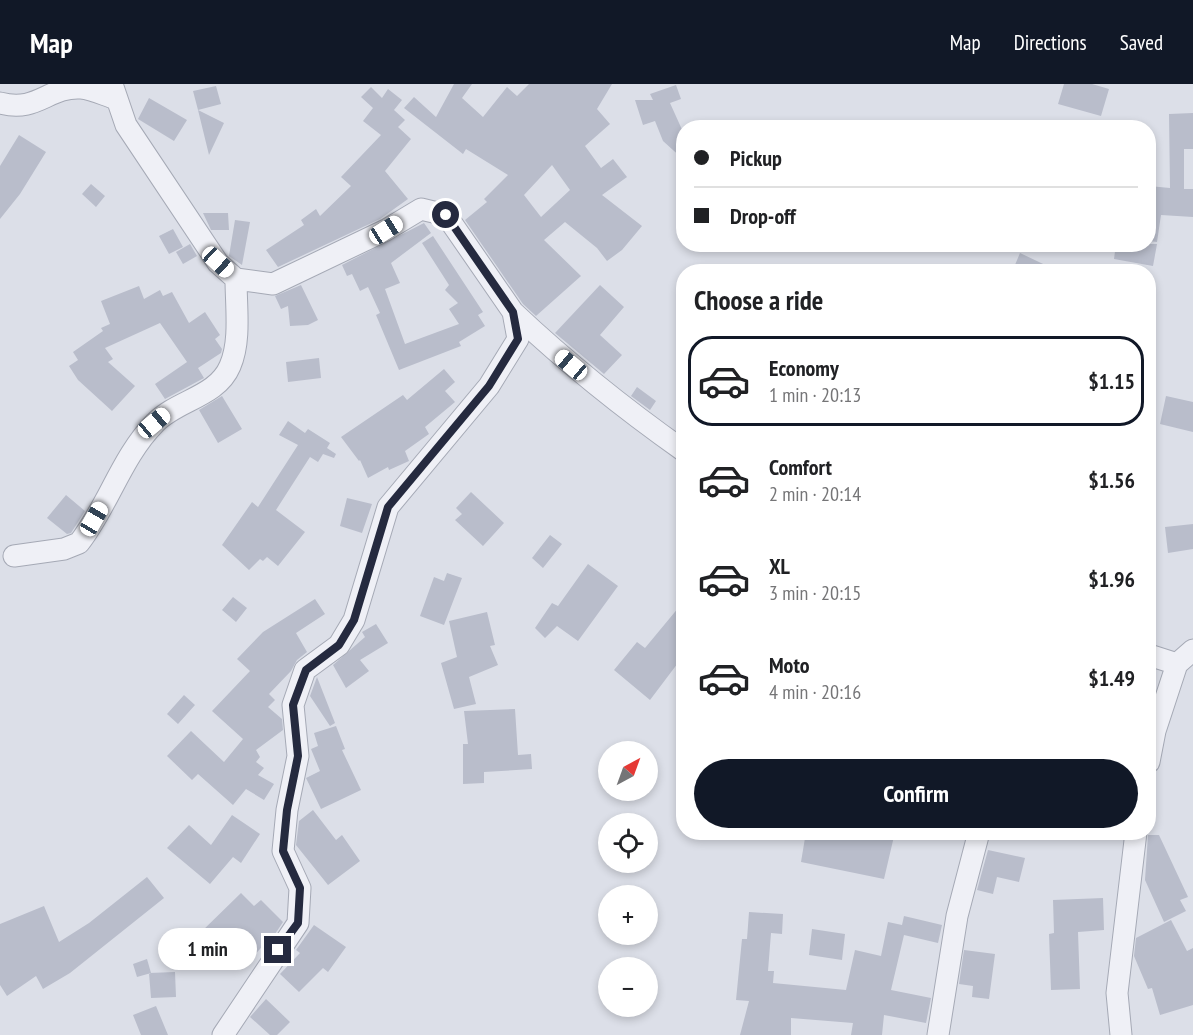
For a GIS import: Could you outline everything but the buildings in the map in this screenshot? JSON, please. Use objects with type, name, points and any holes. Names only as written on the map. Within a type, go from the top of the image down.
[{"type":"street","points":[[0,103],[16,107],[59,91],[81,88],[114,92],[126,125],[181,211],[218,262],[236,279],[273,284],[386,230],[421,209],[446,215],[513,312],[554,351],[624,409],[676,445]]},
{"type":"street","points":[[14,556],[64,549],[79,543],[139,442],[154,423],[173,407],[216,387],[230,367],[235,345],[236,279]]},
{"type":"street","points":[[223,1035],[298,923],[300,888],[283,851],[287,810],[298,756],[293,705],[306,670],[339,645],[354,620],[388,507],[489,386],[518,339],[513,312]]},
{"type":"street","points":[[1156,728],[1177,664],[1193,650]]},
{"type":"street","points":[[1156,658],[1177,664]]},
{"type":"street","points":[[938,1035],[957,916],[977,840]]},
{"type":"street","points":[[1121,1035],[1117,993],[1135,840]]},
{"type":"route","points":[[278,950],[298,923],[300,888],[283,851],[287,810],[298,756],[293,705],[306,670],[339,645],[354,620],[388,507],[489,386],[518,339],[513,312],[446,215]]}]
